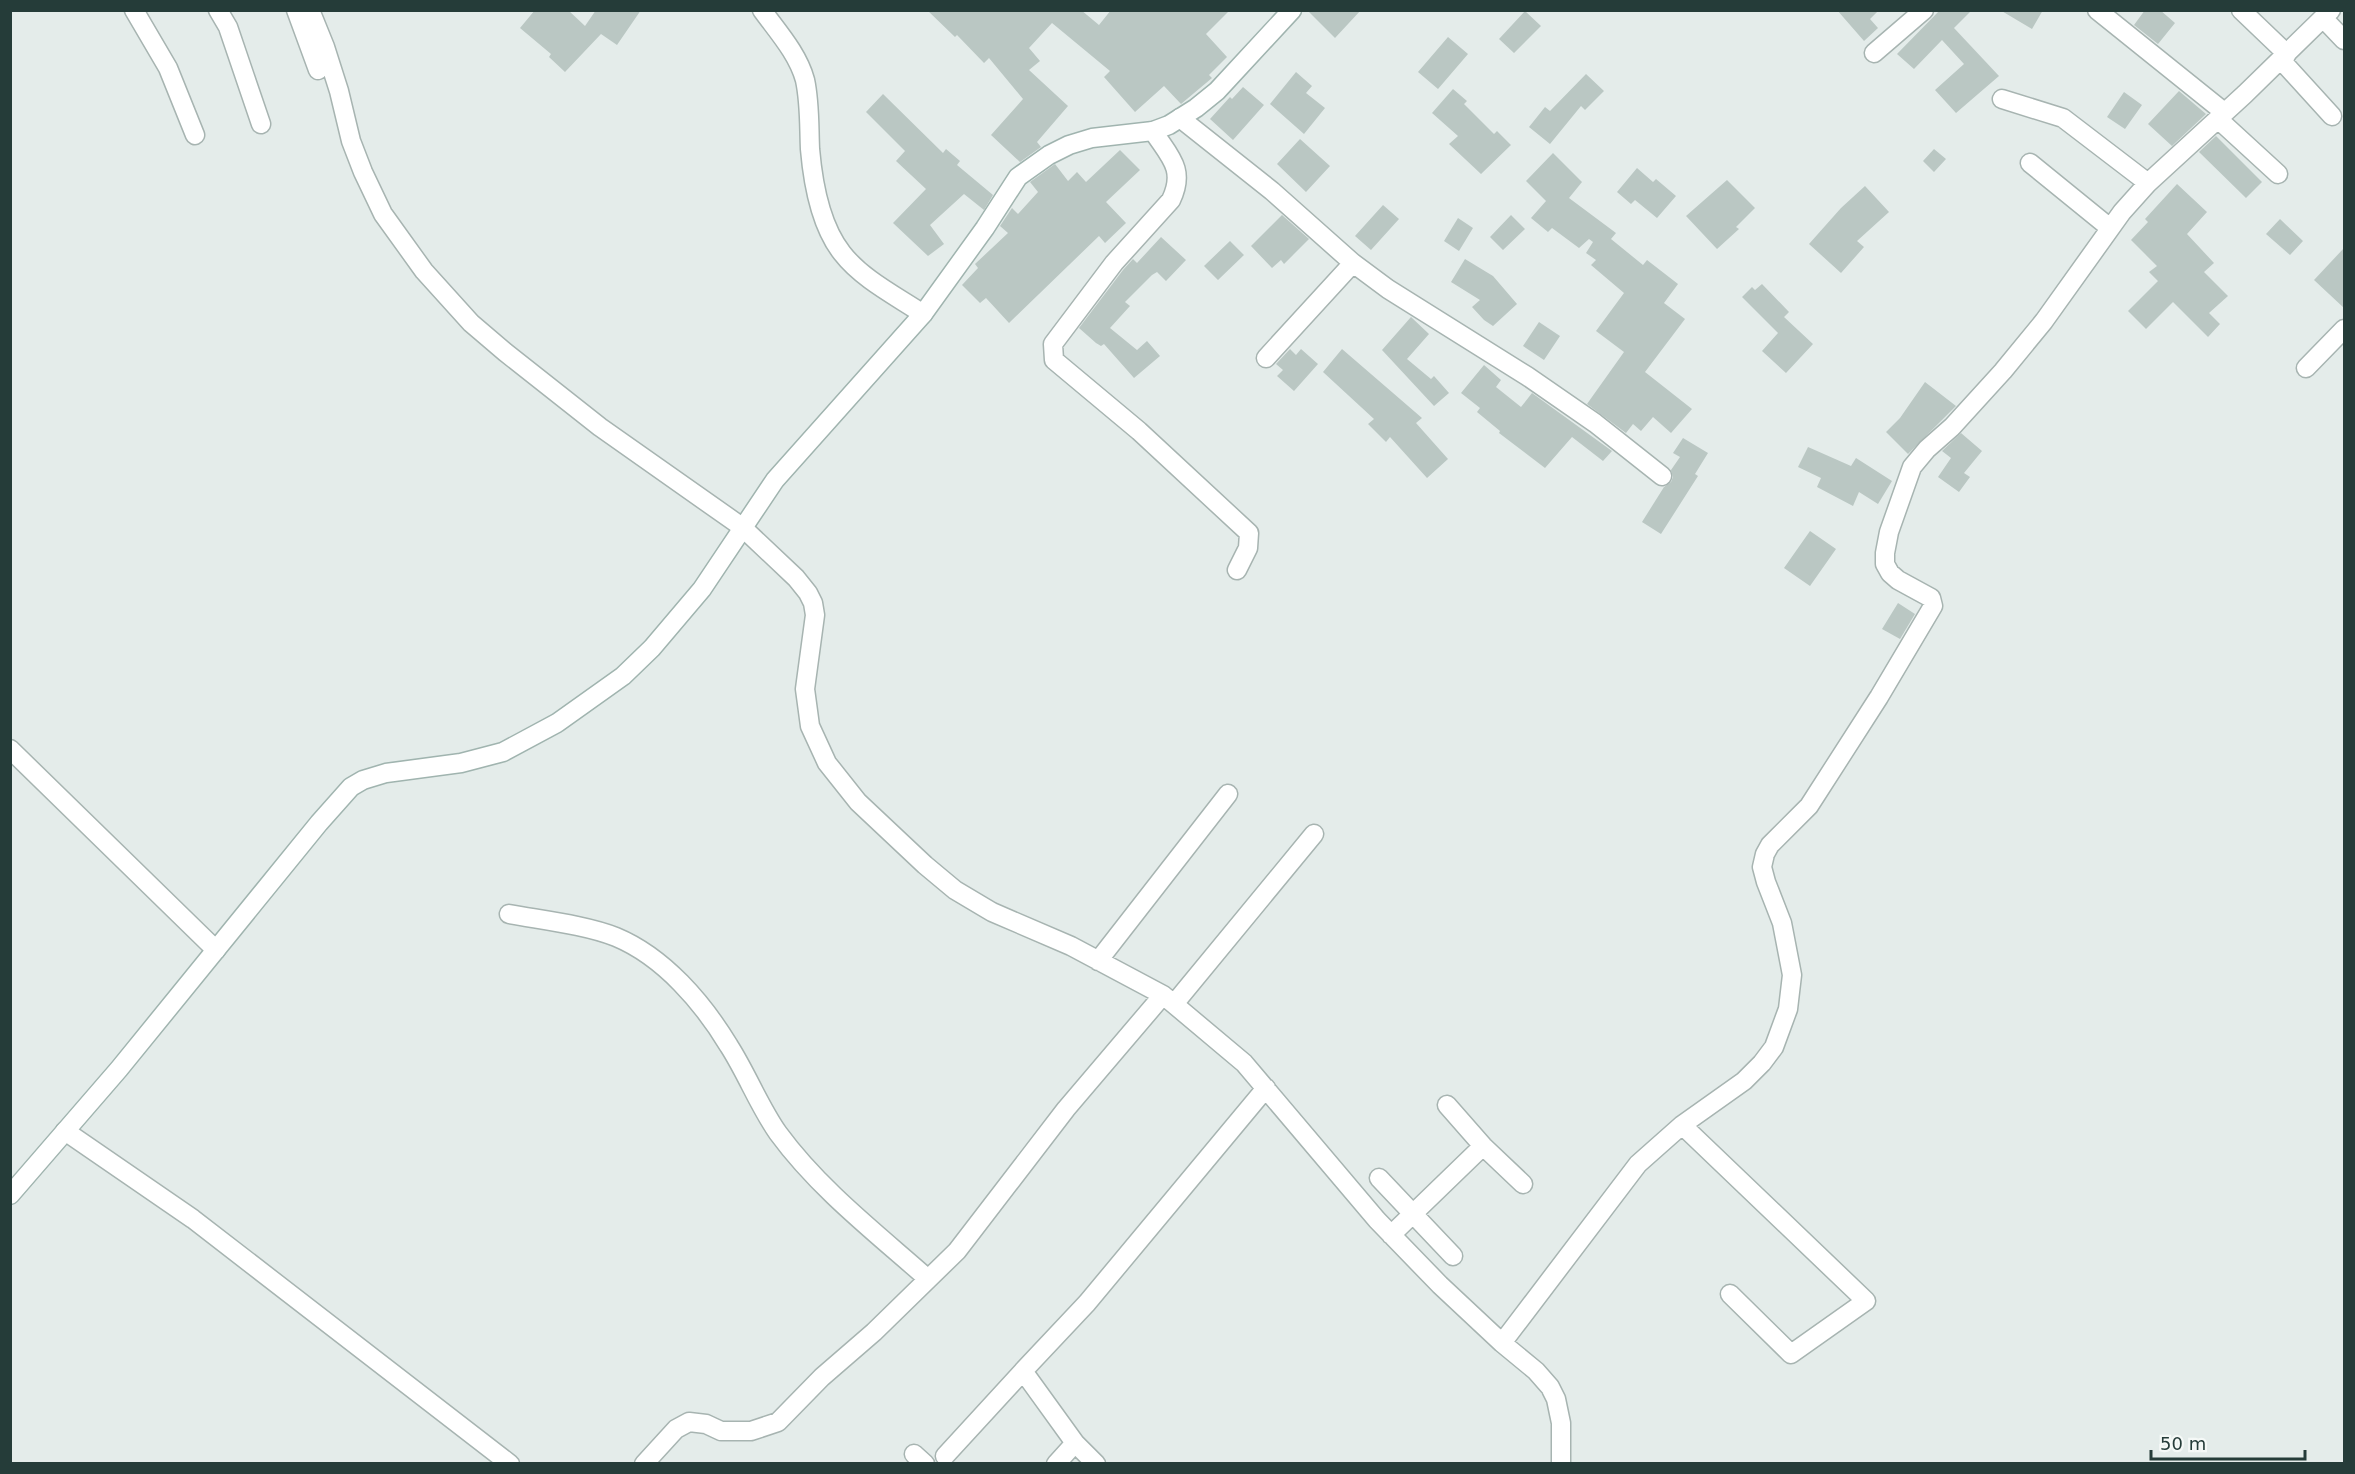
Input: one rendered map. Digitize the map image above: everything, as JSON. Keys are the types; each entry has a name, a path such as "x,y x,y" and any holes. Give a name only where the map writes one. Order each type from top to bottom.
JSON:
{"street":[{"path":"134,10 168,68 195,135"},
{"path":"218,10 228,27 261,124"},
{"path":"296,10 318,70"},
{"path":"310,10 325,47 351,141 363,172 383,214 424,271 471,323 513,359 600,427 742,527 796,578 813,603 814,631 804,689 806,709 814,737 827,763 852,794 925,865 955,890 992,912 1071,946 1168,1000 1244,1063 1313,1142 1355,1196 1391,1235 1440,1285 1502,1343 1536,1371 1550,1387 1556,1399 1561,1423 1561,1464"},
{"path":"762,10 795,57 805,80 814,182 820,206 835,241 842,253 861,272 923,314"},
{"path":"10,1195 119,1069 351,787 386,773 461,763 503,752 557,723 623,676 673,624 702,589 775,480 923,314 985,228 1018,177 1031,166 1069,145 1121,134 1153,131 1169,125 1217,91 1292,10"},
{"path":"1874,53 1924,10"},
{"path":"2097,10 2221,116 2278,174"},
{"path":"2241,10 2284,57 2332,116"},
{"path":"1502,1343 1628,1176 1682,1125 1744,1081 1762,1063 1781,1033 1788,1009 1792,975 1782,922 1762,867 1765,854 1770,845 1809,806 1934,606 1931,598 1898,580 1885,564 1889,532 1912,467 2003,371 2044,321 2110,228 2148,183 2327,15 2344,40"},
{"path":"2002,99 2063,118 2148,183"},
{"path":"1180,118 1272,191 1353,263 1388,289 1527,376 1595,423 1662,476"},
{"path":"1153,131 1176,166 1178,178 1176,190 1171,200 1114,262 1053,344 1054,360 1139,431 1249,533 1248,548 1236,570"},
{"path":"2030,163 2110,228"},
{"path":"1266,358 1353,263"},
{"path":"2306,368 2344,329"},
{"path":"10,749 216,950"},
{"path":"1098,961 1228,794"},
{"path":"644,1464 676,1429 689,1422 706,1424 721,1431 751,1431 778,1422 822,1377 874,1332 957,1251 1066,1109 1168,1000 1314,834"},
{"path":"509,914 616,937 662,965 680,981 729,1045 765,1112 795,1155 823,1185 928,1279"},
{"path":"945,1456 1087,1304 1266,1088"},
{"path":"1447,1105 1523,1184"},
{"path":"1682,1125 1866,1302 1791,1354 1730,1294"},
{"path":"65,1131 193,1219 510,1464"},
{"path":"1391,1235 1484,1146"},
{"path":"1379,1178 1453,1256"},
{"path":"1023,1371 1076,1443 1096,1464"},
{"path":"1056,1464 1076,1443"}],"building":[{"path":"535,10 568,10 585,26 596,10 641,10 617,45 601,34 565,72 549,57 551,54 520,28"},
{"path":"927,10 1081,10 1099,25 1111,10 1230,10 1206,34 1227,57 1209,75 1212,78 1181,104 1164,86 1135,112 1104,77 1110,71 1052,23 1029,48 1040,61 1029,70 1068,106 1037,142 1041,147 1020,162 991,135 1023,99 989,58 984,63 957,35 955,37"},
{"path":"1307,10 1361,10 1335,38"},
{"path":"1837,10 1879,10 1870,19 1878,28 1864,41"},
{"path":"1940,10 1972,10 1954,28 1999,76 1956,113 1935,90 1964,64 1942,40 1914,69 1897,54"},
{"path":"2000,10 2043,10 2032,29"},
{"path":"2145,10 2160,10 2175,23 2158,44 2134,25"},
{"path":"1525,11 1541,26 1514,53 1499,39"},
{"path":"1448,37 1468,54 1438,89 1418,72"},
{"path":"1296,72 1312,86 1306,93 1325,108 1304,134 1270,104"},
{"path":"1586,74 1604,91 1585,110 1581,106 1550,144 1529,127 1545,107 1550,111"},
{"path":"1243,87 1264,105 1233,140 1210,119 1230,97 1232,99"},
{"path":"1453,89 1467,101 1464,104 1494,134 1497,131 1511,145 1481,174 1449,144 1458,136 1432,113"},
{"path":"2179,91 2206,114 2172,146 2148,124"},
{"path":"2124,92 2142,105 2125,129 2107,117"},
{"path":"883,94 943,153 946,149 960,161 957,165 993,195 984,210 964,194 930,225 944,244 928,256 893,223 926,189 896,161 905,151 866,112"},
{"path":"2216,136 2262,182 2246,198 2199,152"},
{"path":"1300,139 1330,166 1306,192 1277,164"},
{"path":"1934,149 1946,159 1934,172 1923,161"},
{"path":"1120,150 1140,170 1106,202 1126,223 1105,243 1099,236 1009,323 986,298 980,303 962,285 978,268 975,264 1008,233 1000,226 1012,208 1018,214 1038,192 1030,182 1055,164 1068,181 1077,172 1086,182"},
{"path":"1553,153 1582,182 1569,198 1616,233 1611,239 1643,265 1647,260 1678,284 1664,303 1685,319 1645,372 1692,409 1671,433 1653,417 1641,431 1633,424 1626,433 1587,404 1624,352 1596,331 1624,293 1591,265 1596,260 1586,253 1593,242 1589,239 1579,248 1552,228 1548,232 1531,218 1546,201 1526,181"},
{"path":"1637,168 1653,182 1656,179 1676,196 1657,218 1635,200 1631,204 1617,192"},
{"path":"1727,180 1755,208 1736,227 1739,229 1717,249 1686,216"},
{"path":"2177,184 2207,212 2187,234 2214,263 2204,272 2228,296 2209,313 2220,324 2208,337 2173,302 2146,329 2128,311 2158,281 2149,272 2157,266 2131,240 2148,222 2145,219"},
{"path":"1865,186 1889,212 1857,241 1864,247 1841,273 1809,244 1841,208"},
{"path":"1383,205 1399,219 1371,250 1355,236"},
{"path":"1282,215 1309,239 1284,264 1281,260 1272,268 1251,246"},
{"path":"1511,215 1525,229 1503,250 1490,237"},
{"path":"1458,218 1473,228 1459,251 1444,241"},
{"path":"2280,219 2303,241 2290,255 2266,234"},
{"path":"1161,237 1186,260 1166,281 1157,272 1152,275 1125,302 1130,306 1110,328 1137,350 1147,341 1160,356 1134,378 1104,344 1101,346 1096,343 1079,328 1123,270 1133,259 1137,263"},
{"path":"1230,241 1244,255 1218,280 1204,266"},
{"path":"2344,248 2344,308 2314,280"},
{"path":"1465,259 1493,276 1517,304 1493,326 1472,307 1480,300 1451,282"},
{"path":"1762,284 1789,312 1784,317 1813,344 1786,373 1762,351 1778,333 1742,297 1752,287 1755,290"},
{"path":"1411,317 1429,334 1407,359 1431,379 1434,376 1449,393 1434,406 1382,350"},
{"path":"1539,322 1560,336 1544,360 1523,346"},
{"path":"1290,349 1296,355 1301,349 1318,364 1294,391 1277,376 1283,370 1276,364"},
{"path":"1342,349 1422,418 1416,423 1448,459 1427,478 1390,437 1386,442 1368,424 1374,419 1323,372"},
{"path":"1484,365 1501,380 1496,387 1521,407 1532,393 1612,451 1603,461 1572,437 1545,468 1499,433 1500,431 1477,412 1480,408 1461,393"},
{"path":"1925,382 1956,406 1908,454 1886,432 1900,418"},
{"path":"1961,433 1982,451 1964,473 1970,477 1959,492 1938,477 1951,458 1942,451"},
{"path":"1683,438 1708,453 1695,474 1698,476 1661,534 1642,522 1664,487 1671,482 1673,477 1671,470 1680,457 1673,453"},
{"path":"1808,447 1851,466 1856,458 1892,481 1878,504 1859,492 1853,506 1817,487 1821,478 1798,467"},
{"path":"1810,531 1836,549 1810,586 1784,568"},
{"path":"1898,603 1915,614 1900,639 1882,629"}]}
